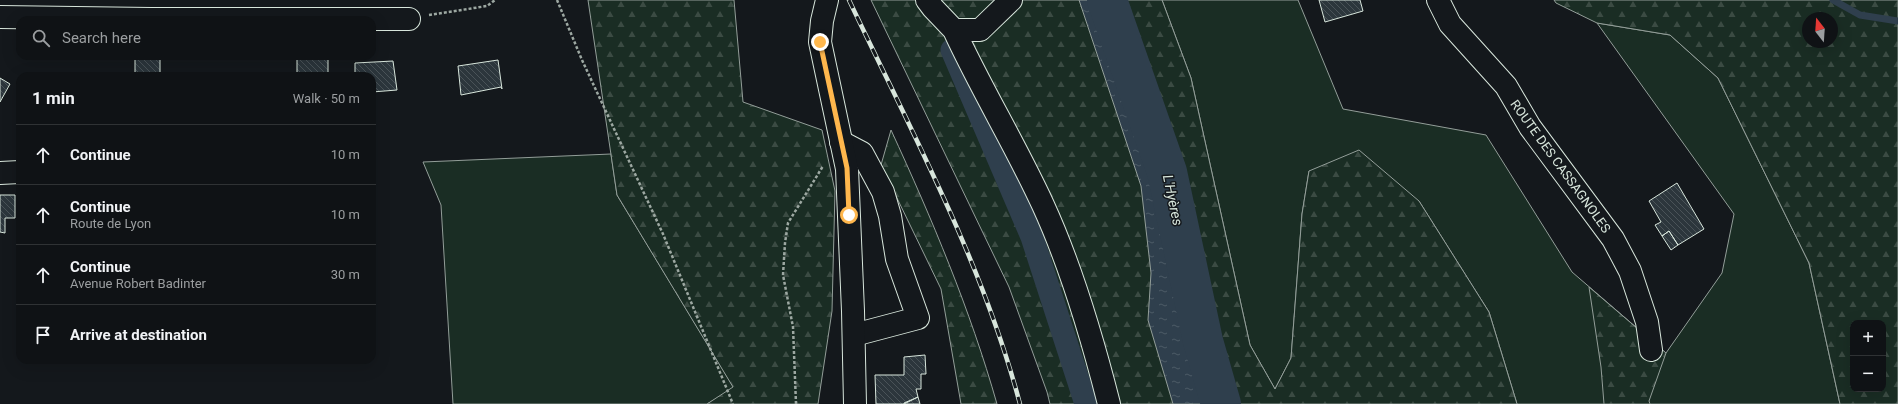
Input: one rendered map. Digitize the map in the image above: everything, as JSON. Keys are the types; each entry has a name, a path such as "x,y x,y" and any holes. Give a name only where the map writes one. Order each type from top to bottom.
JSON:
{"street":[{"path":"827,0 822,21 820,42 847,168 854,335 855,404"},
{"path":"928,0 932,8 954,30 972,69 1043,205 1063,252 1096,354 1109,404"},
{"path":"954,30 980,30 1011,0"},
{"name":"ROUTE DES CASSAGNOLES","path":"1438,0 1450,24 1506,86 1530,127 1613,239 1630,271 1647,322 1651,350"},
{"path":"0,17 16,17"},
{"path":"376,19 409,19"},
{"path":"841,142 862,153 883,192 890,216 897,259 918,318 854,335"},
{"path":"0,172 16,172"}],"path":[{"path":"409,19 439,12 480,8 495,0"},
{"path":"557,0 582,60 663,234 733,404"},
{"path":"796,404 793,327 783,275 788,223 816,175 841,142"}],"green space":[{"path":"588,0 734,0 743,102 822,130 835,191 832,311 818,404 707,404 733,387 617,195"},
{"path":"871,0 1162,0 1191,78 1250,345 1275,389 1291,358 1302,214 1309,171 1359,150 1419,201 1489,312 1517,404 1050,404 1009,287"},
{"path":"1162,0 1298,0 1343,109 1486,135 1572,272 1666,353 1722,273 1734,214 1597,23 1670,35 1718,78 1809,263 1840,404 1517,404 1489,312 1419,201 1309,171 1302,214 1291,358 1275,389 1250,345 1191,78"},
{"path":"1554,0 1898,0 1898,404 1840,404 1809,263 1718,78 1670,35 1597,23 1556,3"},
{"path":"891,130 949,265 975,334 997,404 961,404 941,289 881,165"},
{"path":"611,154 617,195 734,388 707,404 453,404 441,205 423,162"},
{"path":"1589,287 1666,353 1649,401 1650,404 1604,404 1601,367"}],"water":[{"path":"1079,0 1107,0 1167,172 1203,341 1222,404 1173,404 1148,320 1151,273 1141,186"}],"building":[{"path":"1319,0 1360,0 1363,11 1325,22"},
{"path":"135,60 160,60 160,72 135,72"},
{"path":"297,60 328,60 328,72 297,72"},
{"path":"498,60 502,89 501,87 461,95 458,66"},
{"path":"393,61 397,90 376,92 376,72 355,72 355,63"},
{"path":"0,78 10,84 0,102"},
{"path":"1677,183 1704,229 1678,245 1669,231 1662,236 1655,225 1661,222 1649,201"},
{"path":"0,195 15,195 15,218 5,218 5,233 0,232"},
{"path":"1669,231 1678,245 1671,250 1662,236"},
{"path":"925,355 926,374 921,374 921,389 916,389 918,397 904,404 876,404 875,375 904,375 904,357"},
{"path":"918,397 920,404 904,404 904,403"}],"waterway":[{"name":"L'Hyères","path":"1107,0 1167,172 1203,341 1221,404"},
{"path":"1833,0 1860,15 1898,21"},
{"path":"952,50 1032,237 1086,404"}],"railway":[{"path":"849,0 921,149 966,248 986,299 1020,404"}],"route":[{"path":"820,42 847,168 849,215"}]}
